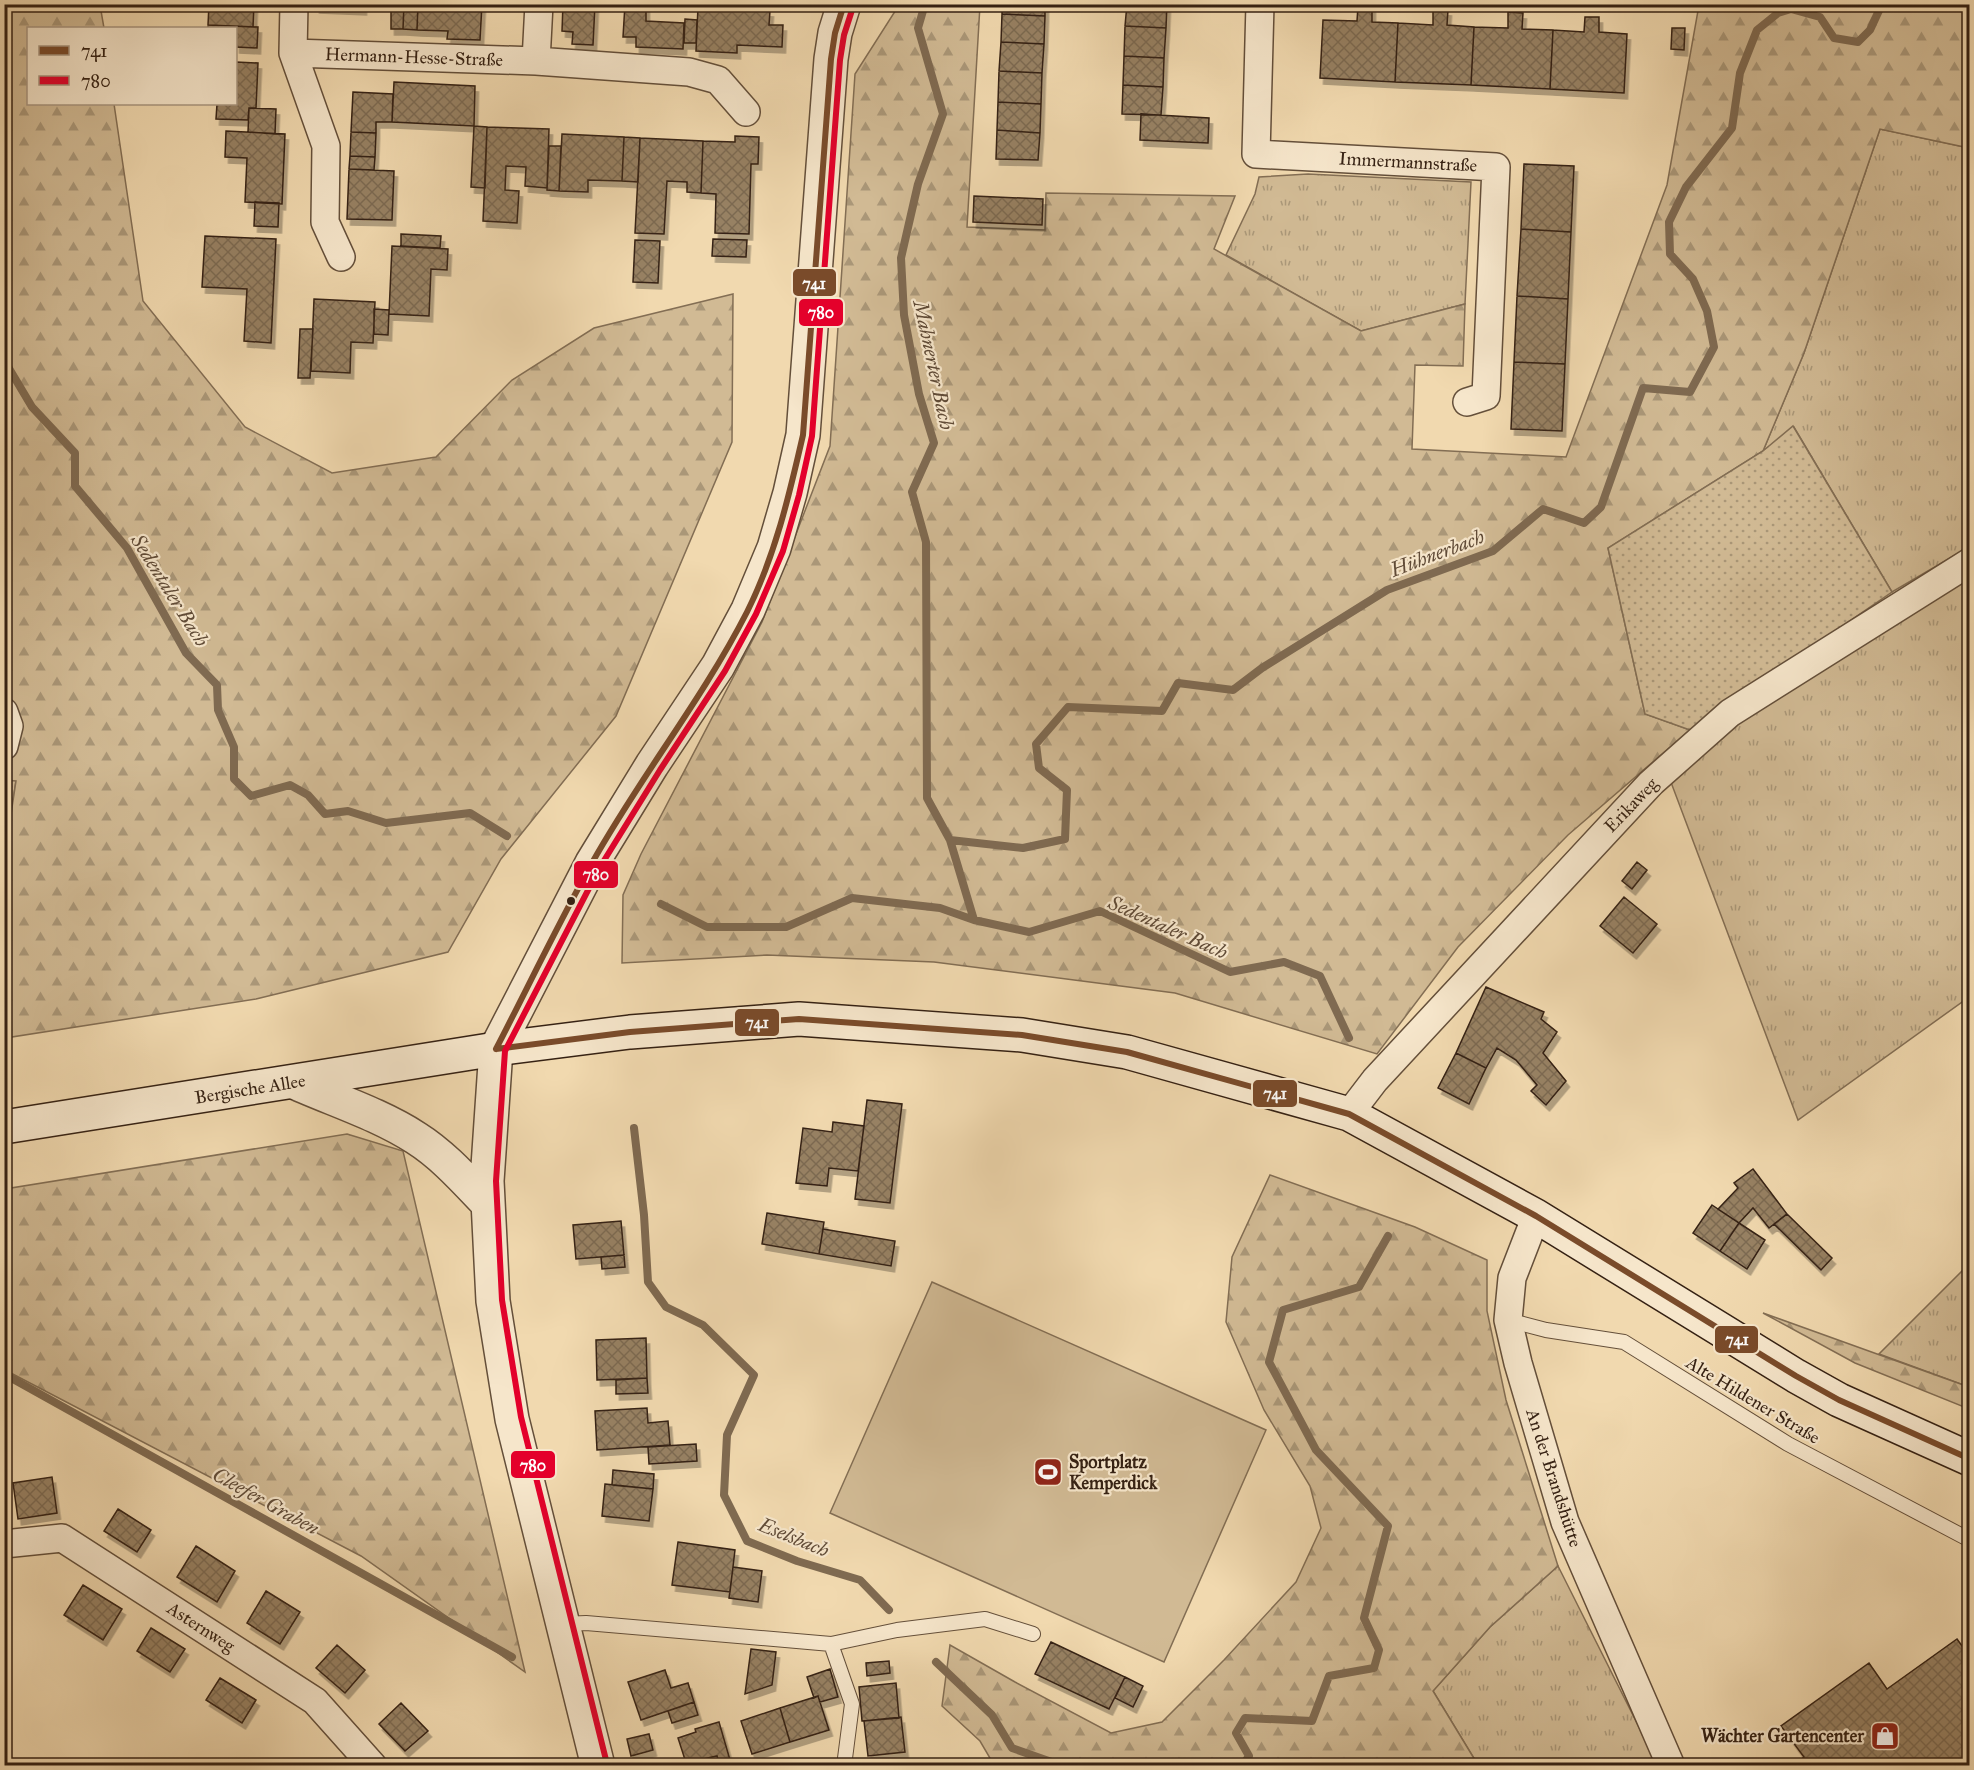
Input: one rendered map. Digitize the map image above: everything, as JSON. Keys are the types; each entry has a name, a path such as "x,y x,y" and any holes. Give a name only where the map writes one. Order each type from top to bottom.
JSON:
{"street":[{"name":"Hermann-Hesse-Straße","path":"294,4 293,53 326,146 325,222 340,257"},
{"path":"536,61 539,4"},
{"path":"598,1766 512,1419 493,1301 487,1181 496,1049 592,863 652,765 718,666 748,610 774,548 790,493 803,435 831,59 835,33 844,4"},
{"name":"Immermannstraße","path":"1260,4 1256,154 1496,167 1486,396 1467,402"},
{"name":"Hermann-Hesse-Straße","path":"293,53 536,61 690,72 718,80 746,112"},
{"name":"Erikaweg","path":"1349,1114 1375,1080 1651,783 1730,713 1970,562"},
{"path":"4,712 9,726 4,746"},
{"name":"Bergische Allee","path":"4,1127 496,1049 630,1032 799,1019 1022,1035 1127,1052 1349,1114 1536,1216 1796,1376 1839,1400 1970,1459"},
{"path":"294,1082 416,1138 457,1172 487,1203"},
{"name":"An der Brandshütte","path":"1536,1216 1512,1278 1508,1320 1518,1362 1565,1522 1671,1766"},
{"name":"Asternweg","path":"4,1544 62,1538 315,1701 373,1766"}],"lane":[{"name":"Alte Hildener Straße","path":"1508,1320 1546,1330 1624,1342 1788,1444 1970,1540"},
{"path":"562,1624 586,1623 831,1644 897,1630 985,1619 1033,1634"},
{"path":"831,1644 852,1704 844,1766"}],"green space":[{"path":"5,5 100,5 104,27 27,27 27,105 114,105 143,301 245,427 332,473 436,457 512,380 594,328 733,294 732,442 616,716 501,859 448,952 256,999 5,1038 5,854 16,781 4,780"},
{"path":"899,5 980,5 967,227 1045,230 1046,193 1235,196 1214,249 1361,331 1465,304 1463,366 1415,365 1412,449 1566,457 1667,185 1699,5 1969,5 1969,148 1880,129 1804,353 1763,451 1608,548 1645,714 1690,730 1568,835 1458,947 1377,1054 1175,993 934,962 767,955 622,963 623,895 641,854 762,622 830,446 855,74"},
{"path":"1880,129 1969,148 1969,547 1892,592 1794,427 1763,451 1804,353"},
{"path":"1308,174 1471,182 1465,304 1361,331 1226,255 1255,194 1259,177"},
{"path":"1793,426 1892,592 1690,730 1645,714 1608,548 1763,451"},
{"path":"1969,571 1969,997 1798,1120 1669,777 1759,705"},
{"path":"5,780 16,780 5,854"},
{"path":"347,1134 403,1151 525,1672 361,1556 5,1370 5,1189"},
{"path":"1270,1175 1415,1227 1487,1260 1487,1311 1506,1400 1558,1566 1490,1627 1433,1691 1478,1765 994,1765 980,1741 942,1706 950,1645 1111,1733 1162,1722 1224,1660 1296,1582 1321,1528 1310,1486 1264,1410 1226,1322 1232,1257"},
{"path":"1969,1264 1969,1387 1879,1354"},
{"name":"Sportplatz Kemperdick","path":"932,1282 1266,1430 1164,1662 830,1513"},
{"path":"1763,1313 1969,1387 1969,1409 1855,1363"},
{"path":"1558,1566 1658,1765 1478,1765 1433,1691 1490,1627"}],"building":[{"path":"209,4 254,4 253,27 208,25"},
{"path":"316,4 363,4 363,9 316,7"},
{"path":"391,4 404,4 403,29 391,29"},
{"path":"404,4 418,4 417,30 403,29"},
{"path":"418,4 482,4 480,40 447,39 448,31 417,30"},
{"path":"563,4 595,4 593,45 572,44 573,32 562,31"},
{"path":"625,4 646,4 646,21 684,23 683,49 636,47 636,37 623,37"},
{"path":"698,4 733,4 732,9 698,7"},
{"path":"1002,4 1045,4 1045,16 1002,14"},
{"path":"1127,4 1167,4 1166,28 1125,26"},
{"path":"1358,6 1372,7 1372,22 1398,23 1395,82 1320,78 1323,20 1357,21"},
{"path":"698,7 770,11 769,25 783,25 782,47 737,45 737,53 696,51"},
{"path":"1433,9 1448,10 1447,25 1474,27 1471,85 1395,82 1398,23 1433,25"},
{"path":"1508,12 1523,13 1522,29 1553,30 1550,89 1471,85 1474,27 1508,28"},
{"path":"1002,14 1045,16 1044,44 1001,42"},
{"path":"1585,17 1599,17 1599,32 1627,34 1624,93 1550,89 1553,30 1584,32"},
{"path":"685,19 697,20 696,43 684,43"},
{"path":"208,25 258,27 257,48 237,47 237,27 208,27"},
{"path":"1125,26 1166,28 1164,58 1124,56"},
{"path":"1672,28 1685,28 1684,50 1671,49"},
{"path":"1001,42 1044,44 1042,73 999,71"},
{"path":"1124,56 1164,58 1163,87 1123,85"},
{"path":"237,62 258,63 256,108 249,108 248,120 216,119 217,105 237,105"},
{"path":"999,71 1042,73 1041,104 998,102"},
{"path":"394,82 475,86 474,126 392,122"},
{"path":"1123,85 1163,87 1161,115 1122,114"},
{"path":"353,92 393,94 392,122 376,122 376,133 351,132"},
{"path":"998,102 1041,104 1040,133 997,130"},
{"path":"249,108 276,109 275,134 248,132"},
{"path":"1141,114 1209,118 1208,143 1140,140"},
{"path":"474,126 487,127 485,188 471,187"},
{"path":"487,127 549,129 547,188 525,186 526,167 506,166 505,190 519,191 517,223 483,221"},
{"path":"997,130 1040,133 1038,160 996,159"},
{"path":"226,131 285,134 282,204 245,202 247,158 225,157"},
{"path":"351,132 376,133 375,157 350,156"},
{"path":"562,134 624,137 622,181 588,180 588,192 559,191"},
{"path":"735,136 759,137 758,164 751,164 749,234 715,233 716,194 701,193 703,141 735,142"},
{"path":"624,137 640,138 638,182 622,181"},
{"path":"640,138 703,141 701,193 687,192 687,182 667,181 664,234 635,233"},
{"path":"549,146 561,146 559,191 547,190"},
{"path":"350,156 375,157 374,170 349,169"},
{"path":"1524,164 1574,166 1571,232 1521,229"},
{"path":"349,169 394,171 392,220 347,219"},
{"path":"974,196 1043,199 1042,225 973,222"},
{"path":"255,202 279,203 278,227 254,226"},
{"path":"1521,229 1571,232 1568,299 1517,296"},
{"path":"401,234 441,236 440,248 401,246"},
{"path":"205,236 276,239 271,343 244,341 247,289 202,287"},
{"path":"713,239 747,240 746,257 712,256"},
{"path":"635,240 660,241 658,283 633,282"},
{"path":"392,246 448,249 447,270 431,269 429,316 389,314"},
{"path":"1517,296 1568,299 1565,364 1514,362"},
{"path":"314,299 375,302 373,343 351,342 350,373 311,371"},
{"path":"374,309 389,310 388,335 374,334"},
{"path":"300,329 313,329 310,378 298,378"},
{"path":"1514,362 1565,364 1562,431 1511,429"},
{"path":"1637,862 1647,870 1632,889 1622,881"},
{"path":"1624,897 1657,924 1633,953 1600,926"},
{"path":"1486,987 1544,1012 1541,1019 1557,1032 1543,1053 1566,1081 1546,1105 1531,1091 1537,1085 1516,1060 1497,1048 1486,1068 1456,1053"},
{"path":"1456,1053 1486,1068 1469,1104 1438,1088"},
{"path":"867,1100 902,1104 890,1203 855,1199"},
{"path":"833,1122 864,1126 858,1171 829,1168 827,1186 796,1183 803,1128 832,1132"},
{"path":"1753,1169 1787,1214 1769,1228 1753,1208 1739,1223 1718,1209 1738,1188 1734,1183"},
{"path":"1712,1205 1739,1223 1720,1251 1693,1233"},
{"path":"767,1213 824,1222 819,1254 762,1244"},
{"path":"1787,1214 1832,1258 1821,1270 1774,1224"},
{"path":"621,1221 624,1255 576,1259 573,1225"},
{"path":"1739,1223 1765,1240 1747,1269 1720,1251"},
{"path":"823,1229 895,1241 891,1266 819,1254"},
{"path":"624,1255 625,1267 602,1269 601,1257"},
{"path":"646,1338 647,1378 597,1380 596,1340"},
{"path":"647,1378 648,1393 616,1394 616,1380"},
{"path":"647,1408 648,1423 668,1421 670,1445 597,1450 595,1411"},
{"path":"696,1444 697,1461 649,1464 648,1447"},
{"path":"613,1470 654,1474 653,1489 612,1485"},
{"path":"52,1477 57,1513 18,1519 13,1483"},
{"path":"605,1484 653,1489 649,1521 602,1516"},
{"path":"118,1509 151,1530 137,1552 104,1531"},
{"path":"678,1542 735,1550 730,1592 672,1585"},
{"path":"196,1546 235,1571 217,1602 177,1577"},
{"path":"733,1567 762,1571 758,1602 729,1598"},
{"path":"83,1585 122,1609 103,1640 64,1615"},
{"path":"266,1591 300,1612 280,1644 247,1623"},
{"path":"151,1628 185,1649 170,1672 137,1651"},
{"path":"1957,1639 1970,1657 1970,1766 1793,1766 1804,1757 1781,1726 1869,1663 1887,1689"},
{"path":"1051,1642 1125,1677 1109,1709 1035,1674"},
{"path":"337,1645 365,1670 345,1693 316,1668"},
{"path":"751,1649 776,1652 772,1685 745,1694"},
{"path":"889,1661 890,1673 867,1676 866,1663"},
{"path":"830,1669 838,1697 820,1702 818,1696 814,1698 807,1677"},
{"path":"665,1670 671,1688 688,1683 694,1702 641,1720 628,1682"},
{"path":"1125,1677 1143,1686 1133,1707 1115,1698"},
{"path":"220,1678 256,1700 242,1723 206,1700"},
{"path":"896,1683 899,1718 862,1721 859,1687"},
{"path":"818,1696 829,1730 790,1742 780,1708"},
{"path":"694,1702 698,1715 672,1723 668,1711"},
{"path":"401,1703 428,1731 405,1751 379,1724"},
{"path":"780,1708 790,1742 752,1754 741,1721"},
{"path":"901,1717 905,1752 868,1756 864,1721"},
{"path":"719,1722 730,1760 719,1763 717,1756 703,1759 705,1763 687,1766 678,1738 696,1732 695,1729"},
{"path":"649,1734 653,1750 631,1756 627,1739"},
{"path":"961,1759 962,1766 929,1766 928,1762"}],"waterway":[{"name":"Mahnerter Bach","path":"925,4 918,28 943,114 918,184 901,258 904,315 919,394 934,443 912,492 926,542 927,798 950,840"},
{"name":"Hühnerbach","path":"974,920 950,840 1023,848 1065,839 1067,790 1039,768 1036,744 1068,707 1162,711 1178,683 1233,690 1262,668 1387,590 1493,551 1543,509 1584,523 1601,507 1643,388 1690,392 1714,347 1707,311 1693,279 1670,254 1669,222 1686,187 1732,128 1740,73 1757,30 1778,13 1791,9 1820,17 1834,38 1858,42 1870,30 1882,4"},
{"name":"Sedentaler Bach","path":"4,360 32,407 75,453 75,486 127,548 186,653 217,685 218,710 234,747 234,779 251,796 290,785 308,795 325,814 348,811 386,823 470,813 507,836"},
{"name":"Sedentaler Bach","path":"661,904 707,927 786,927 852,898 940,908 974,920 1029,932 1100,911 1230,972 1284,962 1320,976 1349,1038"},
{"name":"Eselsbach","path":"634,1128 644,1215 648,1282 666,1307 703,1325 754,1375 727,1435 724,1495 747,1541 797,1561 860,1580 889,1610"},
{"name":"Sedentaler Bach","path":"1242,1766 1249,1756 1236,1733 1245,1718 1312,1721 1329,1676 1374,1668 1379,1650 1364,1618 1388,1526 1316,1450 1269,1362 1283,1310 1359,1287 1388,1236"},
{"name":"Cleefer Graben","path":"4,1374 512,1657"},
{"name":"Eselsbach","path":"936,1662 992,1715 1012,1748 1063,1766"}],"transit line":[{"name":"741","path":"496,1049 592,863 711,676 747,612 766,569 787,503 803,435 831,59 835,33 844,4"},
{"name":"780","path":"607,1764 521,1417 502,1300 496,1181 505,1051 600,867 725,671 756,614 783,551 799,495 812,436 840,60 844,35 853,7"},
{"name":"741","path":"496,1049 630,1032 799,1019 1022,1035 1127,1052 1349,1114 1536,1216 1796,1376 1839,1400 1970,1459"}],"place":[{"name":"Sportplatz Kemperdick","path":"1048,1472"},
{"name":"Wächter Gartencenter","path":"1885,1736"}]}
